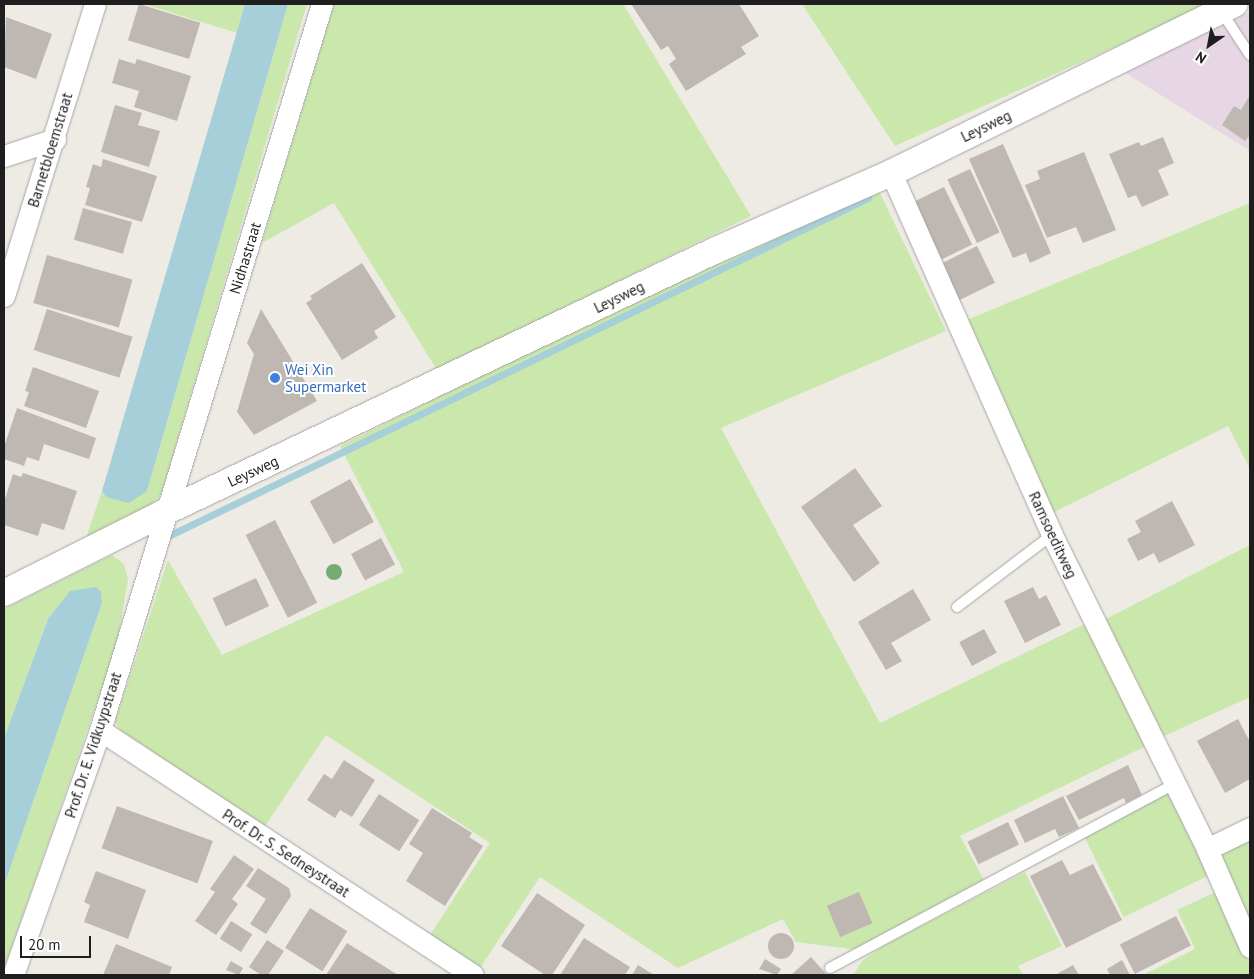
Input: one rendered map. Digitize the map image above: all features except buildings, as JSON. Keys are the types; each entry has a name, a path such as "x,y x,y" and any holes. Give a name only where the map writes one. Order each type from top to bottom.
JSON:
{"street":[{"name":"Barnetbloemstraat","path":"4,296 95,4"},
{"name":"Nidhastraat","path":"165,512 322,4"},
{"name":"Leysweg","path":"4,593 165,512 714,251 891,173 1228,7"},
{"path":"4,156 54,139"},
{"name":"Ramsoeditweg","path":"891,173 1052,535 1207,849 1250,947"},
{"name":"Prof. Dr. E. Vidkuypstraat","path":"13,975 100,730 165,512"},
{"name":"Prof. Dr. S. Sedneystraat","path":"100,730 473,975"},
{"path":"1207,849 1250,828"}],"lane":[{"path":"1228,7 1250,55"},
{"path":"957,607 1052,535"},
{"path":"830,968 1174,784"}],"shaded area":[{"path":"1250,12 1250,151 1124,72"}],"green space":[{"path":"144,4 245,4 237,33"},
{"path":"288,4 307,4 161,495 149,508 85,541 102,491 106,497 147,491"},
{"path":"334,4 623,4 751,216 437,370 334,203 262,243"},
{"path":"802,4 1210,4 895,146"},
{"path":"879,191 946,331 721,428 880,723 1089,622 1150,744 960,836 984,880 859,950 796,942 783,919 678,968 540,877 478,971 428,938 490,843 326,735 263,829 124,736 115,722 168,560 222,655 404,572 340,446 627,303"},
{"path":"1250,203 1250,469 1228,426 1052,513 962,322"},
{"path":"1250,545 1250,697 1164,736 1106,619"},
{"path":"112,555 124,564 128,579 117,645 4,969 4,886 102,603 48,619 4,738 4,609"},
{"path":"1170,791 1211,875 1124,917 1083,834"},
{"path":"1250,837 1250,935 1219,855 1224,849"},
{"path":"1025,872 1062,946 1018,966 1023,975 853,975 862,961 883,946"},
{"path":"1218,891 1250,965 1250,975 1143,975 1195,949 1177,910"}],"water":[{"path":"245,4 288,4 147,491 129,503 106,497 102,491"},
{"path":"96,587 101,592 102,603 4,886 4,738 48,619 70,591"}],"waterway":[{"path":"164,538 868,198"}],"place":[{"name":"Wei Xin Supermarket","path":"275,378"}]}
